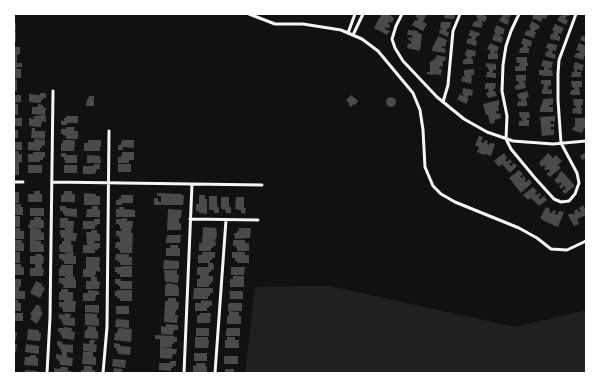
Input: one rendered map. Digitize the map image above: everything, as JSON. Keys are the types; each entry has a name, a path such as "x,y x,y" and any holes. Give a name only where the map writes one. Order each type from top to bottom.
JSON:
{"street":[{"path":"249,14 275,24 303,24 340,30 362,38 378,51 413,93 420,110 423,130 425,167 433,186 441,194 455,202 519,228 551,249 567,250 586,241"},
{"path":"348,33 355,14"},
{"path":"353,35 363,14"},
{"path":"402,14 396,26 392,40 402,61 437,97 464,119 487,132 513,141 554,144 586,141"},
{"path":"443,102 447,93 453,31 460,14"},
{"path":"520,14 511,31 506,46 503,65 502,91 507,116 506,139 512,150 535,178 554,199 561,202 569,201 575,194 579,183 577,173 561,144 558,100 559,60 576,14"},
{"path":"47,373 50,318 53,182 53,91"},
{"path":"103,373 107,327 109,131"},
{"path":"14,182 24,182"},
{"path":"53,182 262,185"},
{"path":"184,373 192,184"},
{"path":"190,219 258,220"},
{"path":"215,373 226,220"}],"shaded area":[{"path":"330,286 515,327 586,310 586,373 245,373 255,287"}],"building":[{"path":"382,14 388,14 394,18 392,23 389,22 388,24 390,25 389,29 386,27 385,29 390,31 387,35 374,28"},
{"path":"417,14 427,14 423,22 427,24 423,31 412,25 415,20 417,21 418,19 416,17"},
{"path":"445,14 454,14 454,19 444,18"},
{"path":"477,14 483,14 487,17 485,22 481,22 483,23 481,28 472,26 474,21 476,22 478,18 476,17"},
{"path":"503,14 512,14 509,18 506,18 509,19 508,25 499,21"},
{"path":"534,14 548,15 546,19 543,18 541,22 532,18"},
{"path":"562,14 570,14 565,19 568,20 566,25 557,20"},
{"path":"532,21 540,26 538,30 536,29 534,32 536,32 534,38 524,35 527,30 529,31 531,28 529,27"},
{"path":"441,22 451,22 450,28 446,31 449,32 448,37 439,33 440,29 442,30 440,27"},
{"path":"14,23 16,23 16,31 14,31"},
{"path":"555,24 564,28 561,34 558,33 560,36 560,41 550,39 551,34 553,34 554,31 552,30"},
{"path":"496,25 505,29 503,35 501,34 500,36 503,37 502,43 492,40 494,34 496,33 494,32"},
{"path":"408,30 418,31 418,33 422,34 420,51 407,48 408,43 411,44 411,41 408,40 409,37 412,38 412,35 407,35"},
{"path":"470,30 480,33 475,40 477,41 476,46 466,43 468,38 471,39 472,37 469,36"},
{"path":"14,32 16,32 16,42 14,42"},
{"path":"438,36 447,40 445,47 442,46 442,48 445,48 444,50 446,50 445,53 432,51 433,45 434,46"},
{"path":"582,36 586,37 586,42 580,40"},
{"path":"523,38 532,41 531,47 528,46 527,48 529,48 529,53 519,53 520,48 524,45 521,44"},
{"path":"490,43 499,47 497,52 494,53 498,53 498,59 488,59 490,50 487,49"},
{"path":"548,43 557,45 556,51 553,50 552,53 556,55 555,59 545,56 546,51 548,52 549,49 546,48"},
{"path":"579,43 586,46 586,55 583,60 574,57 576,53 579,53 580,51 576,50"},
{"path":"14,47 20,47 20,54 17,55 17,63 22,63 22,67 17,67 17,69 21,69 21,78 14,78"},
{"path":"467,49 476,51 475,57 472,56 471,59 473,59 473,64 463,64 463,60 467,59 467,56 465,55"},
{"path":"436,55 446,57 445,61 443,61 443,67 440,66 439,69 442,69 441,75 427,74 427,72 430,72 430,62 436,58"},
{"path":"516,57 527,57 528,66 526,66 526,71 515,71 515,67 519,66 520,63 517,63"},
{"path":"543,60 553,62 551,69 549,68 549,70 552,70 553,76 539,75 539,70 544,70 544,67 541,66"},
{"path":"575,62 584,65 582,71 577,69 577,72 581,72 581,77 571,77 572,72 574,72 575,69 573,68"},
{"path":"486,63 496,64 496,70 493,70 493,73 496,73 496,78 486,77 489,70 488,67 486,67"},
{"path":"474,69 471,84 461,81 463,76 466,77 464,76 464,70"},
{"path":"516,75 526,75 526,81 523,83 525,82 526,88 516,90 515,86 519,84 518,81 516,81"},
{"path":"14,79 17,79 17,91 15,91 15,95 21,95 21,102 14,103"},
{"path":"541,80 551,80 551,86 548,86 548,90 552,89 552,94 542,94 544,84 541,84"},
{"path":"571,81 582,81 582,87 579,87 580,95 571,95 570,92 571,90 574,90 574,88 572,87"},
{"path":"485,83 496,83 493,91 495,91 497,96 488,98 486,93 489,92 488,89 485,89"},
{"path":"463,88 473,90 472,96 469,95 467,98 469,99 466,104 457,99 460,94 463,96"},
{"path":"527,91 529,97 526,98 527,106 517,106 518,101 521,101 521,99 519,99 517,94"},
{"path":"40,93 46,93 46,98 41,100 41,103 29,102 29,94 40,95"},
{"path":"351,95 358,101 351,107 346,100"},
{"path":"89,96 94,96 94,106 86,106"},
{"path":"389,97 393,97 395,98 395,106 389,107 386,104 386,100"},
{"path":"553,98 553,105 549,105 550,107 553,107 553,112 540,112 543,99"},
{"path":"573,99 583,99 583,105 581,105 582,114 572,113 573,108 576,108 576,106 574,106"},
{"path":"499,100 499,111 496,111 497,114 500,113 501,118 494,120 495,123 490,124 483,104"},
{"path":"14,104 18,104 18,115 14,115"},
{"path":"38,104 43,105 43,107 46,108 45,115 32,114 32,107 38,107"},
{"path":"519,112 529,112 530,118 527,118 527,120 529,120 529,126 519,126 519,121 522,121 522,118 520,118"},
{"path":"45,115 46,122 42,121 41,127 29,126 29,118 34,119 34,116"},
{"path":"66,116 78,116 78,123 67,123 67,125 61,125 61,120 64,121"},
{"path":"555,116 555,122 551,121 551,124 554,124 554,127 551,127 551,130 554,129 554,135 542,136 540,117"},
{"path":"14,118 22,118 22,126 14,126"},
{"path":"575,118 585,118 586,127 582,133 572,130 573,127 575,127"},
{"path":"66,127 75,127 74,131 78,131 78,139 66,139 66,136 61,134 61,129 66,129"},
{"path":"32,128 35,128 35,131 45,131 45,139 31,138"},
{"path":"14,130 18,130 18,138 14,138"},
{"path":"479,136 483,137 481,142 484,143 485,140 488,141 487,144 489,145 490,143 495,144 491,156 477,152 479,147 475,145"},
{"path":"34,139 45,140 45,146 42,145 40,151 28,150 28,142 34,142"},
{"path":"63,140 75,140 74,151 61,151 61,144 63,143"},
{"path":"88,140 101,140 100,151 84,151 84,143 88,143"},
{"path":"122,140 134,140 134,148 123,147 123,150 118,150 118,145 121,145"},
{"path":"14,142 22,142 22,150 14,150"},
{"path":"14,151 19,151 19,154 22,154 22,162 19,162 19,175 14,175"},
{"path":"33,152 45,152 45,157 43,160 40,160 40,162 28,162 28,154 33,154"},
{"path":"122,152 134,152 134,160 129,160 129,163 118,163 118,157 121,157"},
{"path":"586,152 586,158 582,160 580,156"},
{"path":"61,153 66,153 66,155 77,155 77,163 65,163 64,157 61,157"},
{"path":"504,153 507,158 505,160 507,162 510,159 512,162 509,164 511,166 514,163 517,166 510,173 502,164 499,167 494,161"},
{"path":"548,153 553,158 556,155 562,161 558,165 561,168 550,177 546,174 550,171 548,169 546,171 544,168 546,167 544,165 542,167 539,163"},
{"path":"87,155 100,156 101,163 87,163"},
{"path":"94,164 100,164 100,169 97,169 95,174 83,174 83,166 94,166"},
{"path":"118,164 131,164 131,172 118,172"},
{"path":"28,165 42,165 42,173 28,173"},
{"path":"64,165 77,165 77,173 64,173"},
{"path":"519,170 523,174 520,177 522,178 524,176 526,179 524,181 526,182 529,179 532,183 521,193 509,178"},
{"path":"562,171 575,186 565,194 562,191 566,188 564,186 561,189 559,186 562,184 560,182 558,184 554,180"},
{"path":"533,187 537,191 535,194 537,195 539,193 541,195 538,198 540,199 544,196 547,200 539,206 531,198 528,200 523,195"},
{"path":"34,191 40,191 40,194 42,194 42,202 28,202 28,194 34,194"},
{"path":"64,191 72,191 72,194 75,194 75,202 61,202 61,195 64,194"},
{"path":"14,192 19,192 19,203 14,203"},
{"path":"84,193 96,194 96,196 100,196 100,205 84,205"},
{"path":"157,193 181,194 184,196 183,205 154,205 154,198 158,198 158,201 161,202 161,196 157,196"},
{"path":"121,195 133,195 133,203 122,203 122,205 116,205 116,200 121,198"},
{"path":"199,195 205,195 205,199 207,199 207,214 196,211 196,204 199,204"},
{"path":"209,196 217,196 217,207 219,207 219,213 214,213 214,210 209,210"},
{"path":"221,197 229,197 229,207 231,207 231,213 226,213 226,210 221,209"},
{"path":"236,197 244,197 244,208 246,208 245,214 241,213 241,210 235,209"},
{"path":"14,204 21,204 21,207 23,207 23,215 14,215"},
{"path":"583,205 586,215 577,219 579,224 574,226 568,215 572,213 573,215 575,214 574,211 577,209 579,212 581,211 579,208"},
{"path":"60,206 77,209 77,217 64,216 65,214 63,214 63,211 60,211"},
{"path":"92,206 98,206 98,209 100,210 100,217 86,217 87,209 92,209"},
{"path":"119,207 135,210 135,217 116,217 116,209 119,209"},
{"path":"546,207 550,209 549,212 552,213 553,210 556,211 555,214 557,215 559,211 564,212 558,227 540,218"},
{"path":"30,208 44,208 44,216 30,216"},
{"path":"168,209 182,210 181,218 179,218 181,230 167,230"},
{"path":"15,216 20,216 20,227 14,227"},
{"path":"34,217 41,217 41,220 44,220 44,228 32,228 41,229 41,232 44,233 44,240 34,240 41,241 41,244 44,246 44,252 30,252 30,228 28,228 28,225 30,225 30,220 34,220"},
{"path":"60,218 68,218 68,221 74,221 73,233 77,233 76,241 71,241 71,244 73,245 73,253 60,252 59,246 62,244 62,241 64,241 64,238 61,238 60,230 65,230 65,228 60,228"},
{"path":"127,218 127,221 133,221 131,229 131,233 133,233 132,253 120,253 118,248 115,248 116,242 120,242 119,236 116,236 116,231 121,231 122,229 120,229 119,224 116,224 116,219"},
{"path":"94,219 100,219 100,224 95,226 95,229 83,229 83,221 94,221"},
{"path":"203,227 216,228 216,246 211,248 211,251 199,251 199,243 202,243"},
{"path":"14,228 20,228 21,231 24,231 24,239 14,239"},
{"path":"239,228 251,228 250,238 235,239 234,233 239,231"},
{"path":"91,230 97,230 97,233 100,234 100,241 95,241 94,243 100,243 100,248 95,250 95,253 83,253 83,245 87,245 86,232 91,232"},
{"path":"167,235 181,235 180,243 166,243"},
{"path":"14,240 22,240 22,243 24,243 24,251 14,251"},
{"path":"234,240 245,240 245,243 249,243 249,251 237,251 236,246 233,246"},
{"path":"170,245 178,245 178,248 180,248 180,256 166,256 166,248 170,248"},
{"path":"14,252 20,252 20,263 14,263"},
{"path":"202,252 215,252 215,258 210,260 210,263 213,263 214,265 214,270 211,270 208,275 213,276 213,282 209,284 209,287 197,287 197,279 200,279 200,275 197,275 197,267 208,267 208,263 198,263 198,255 202,255"},
{"path":"232,252 245,252 245,255 249,255 249,263 237,263 235,258 232,258"},
{"path":"74,253 73,256 76,256 76,264 64,264 62,259 59,259 59,254"},
{"path":"36,254 42,254 44,257 42,264 42,268 44,270 43,276 30,276 30,268 35,268 35,264 30,264 30,256 35,256"},
{"path":"116,254 129,254 129,257 132,257 132,265 120,265 118,260 115,260"},
{"path":"86,257 100,258 100,272 96,271 95,277 83,277 83,269 86,269"},
{"path":"164,260 179,261 179,269 163,269"},
{"path":"14,264 21,264 21,267 24,267 24,275 14,275"},
{"path":"61,265 73,265 73,277 75,277 76,280 76,288 63,288 64,285 59,283 59,278 65,278 65,276 59,276"},
{"path":"132,266 132,277 120,277 120,274 115,272 115,267"},
{"path":"231,267 245,267 244,275 231,275"},
{"path":"164,270 177,270 177,275 179,275 178,283 165,282"},
{"path":"233,276 244,276 244,287 230,287 230,279 233,279"},
{"path":"91,277 97,277 97,281 100,282 99,289 86,289 86,281 91,281"},
{"path":"14,279 21,279 21,287 19,287 19,291 25,291 25,299 14,299"},
{"path":"115,279 121,279 121,281 132,281 132,289 120,289 118,284 115,284"},
{"path":"36,281 42,284 45,288 40,298 30,293"},
{"path":"167,283 178,285 179,296 165,296 165,287"},
{"path":"194,288 213,288 213,293 210,293 208,299 193,299"},
{"path":"61,289 68,289 68,292 73,292 73,301 76,301 75,312 63,312 62,307 59,307 59,302 64,302 64,300 59,300 59,292 61,292"},
{"path":"88,290 99,291 99,295 96,295 95,301 83,301 83,293 88,293"},
{"path":"132,290 132,301 120,301 120,298 115,296 115,291"},
{"path":"230,291 243,291 243,299 230,299"},
{"path":"168,298 176,298 176,302 179,303 178,310 176,310 175,315 178,315 177,323 164,322 165,301 168,301"},
{"path":"14,300 18,300 18,303 21,303 21,311 14,311"},
{"path":"201,300 212,301 212,306 207,308 207,311 195,311 195,303 201,303"},
{"path":"229,303 242,303 242,311 228,311"},
{"path":"37,304 41,307 41,312 43,313 37,324 30,319 32,316 30,314"},
{"path":"85,305 99,305 99,313 85,312"},
{"path":"116,306 129,306 129,314 116,314"},
{"path":"229,311 239,312 239,316 241,316 241,324 227,324"},
{"path":"14,313 23,313 23,321 14,321"},
{"path":"65,313 71,314 70,318 75,318 75,326 63,325 63,322 61,322 62,319 59,319 59,314 65,315"},
{"path":"85,313 97,314 99,326 85,325"},
{"path":"200,313 211,313 210,323 197,323 197,315 200,315"},
{"path":"116,319 129,320 129,328 115,327"},
{"path":"166,324 178,325 178,330 174,330 173,335 161,334 161,326 166,327"},
{"path":"88,326 96,327 96,331 98,331 98,339 84,338 85,330 87,330"},
{"path":"58,328 72,328 71,331 75,332 74,340 62,338 62,335 60,335 61,333 58,332"},
{"path":"119,328 132,329 131,342 114,340 115,333 117,333"},
{"path":"196,328 209,328 209,336 196,336"},
{"path":"227,328 240,328 240,336 226,336"},
{"path":"28,329 39,330 39,333 41,333 40,341 27,340"},
{"path":"14,332 17,332 16,340 14,340"},
{"path":"155,335 174,336 177,337 177,342 172,344 172,347 160,347 160,339 155,339"},
{"path":"195,337 208,337 208,348 195,348"},
{"path":"227,337 235,337 235,340 239,340 239,348 225,348 225,340 227,340"},
{"path":"90,340 95,340 94,344 97,345 96,352 93,352 93,357 96,357 96,365 82,364 83,352 92,352 83,351 83,343 89,344"},
{"path":"57,341 63,342 62,344 73,345 73,353 67,352 67,357 73,358 72,366 60,365 58,359 56,359 56,354 62,355 61,349 57,346"},
{"path":"114,343 120,344 120,346 131,347 130,355 118,354 118,351 116,351 117,348 114,348"},
{"path":"14,344 17,344 16,352 14,352"},
{"path":"26,344 39,346 39,354 25,352"},
{"path":"160,347 177,349 176,354 173,354 172,359 160,358"},
{"path":"194,353 207,353 207,361 194,361"},
{"path":"30,355 36,355 36,358 38,358 38,366 24,365 25,357 30,357"},
{"path":"225,356 238,356 238,364 224,364"},
{"path":"113,359 126,360 125,368 112,366"},
{"path":"170,361 176,361 176,366 171,368 171,371 159,370 159,363 170,363"},
{"path":"196,363 205,363 207,373 193,373 193,365 196,366"},
{"path":"84,366 92,366 92,370 95,370 95,373 81,373 81,370 84,370"},
{"path":"61,367 67,367 68,371 71,371 71,373 54,373 54,368 59,369"},
{"path":"114,368 122,369 122,373 113,373"},
{"path":"225,369 234,369 234,373 225,373"},
{"path":"25,370 38,371 38,373 25,373"}]}
